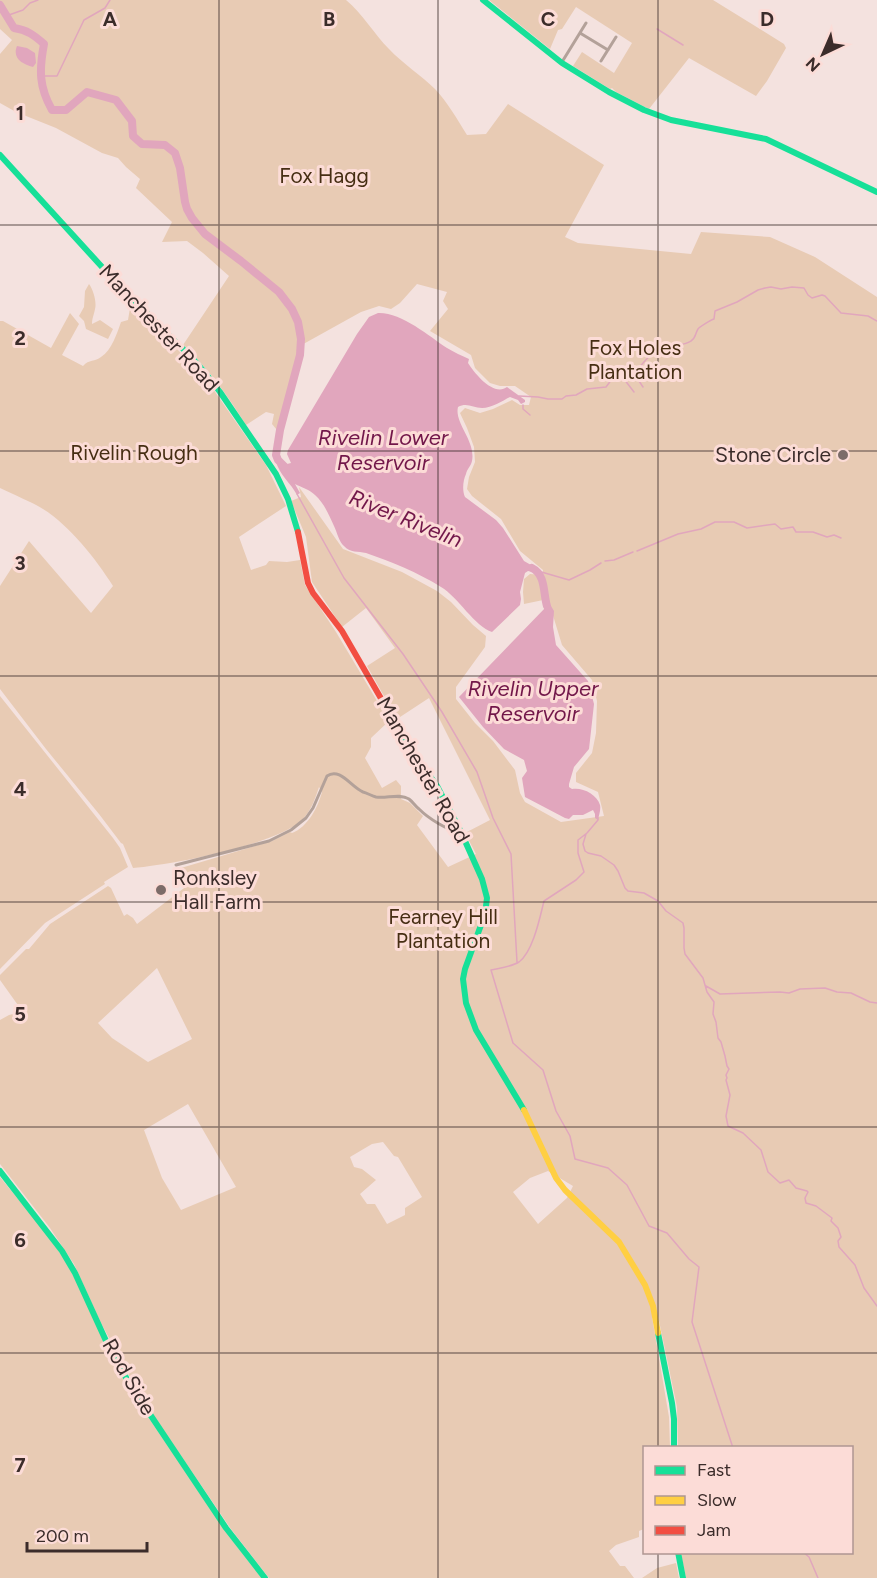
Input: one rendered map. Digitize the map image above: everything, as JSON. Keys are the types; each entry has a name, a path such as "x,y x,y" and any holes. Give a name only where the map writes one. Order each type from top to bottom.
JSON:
{"main road":[{"path":"483,0 562,63 609,92 650,113 671,120 766,139 877,192"},
{"name":"Manchester Road","path":"0,155 113,279 206,374 276,474 288,499 299,535 308,583 313,593 342,631 401,735 437,786 462,832 482,879 487,898 483,923 465,969 466,1004 476,1030 522,1106 556,1178 565,1190 619,1242 645,1285 653,1306 670,1392 674,1419 674,1446"},
{"name":"Rod Side","path":"0,1171 62,1251 129,1383 226,1528 265,1578"},
{"path":"678,1554 682,1578"}],"street":[{"path":"562,63 586,23"},
{"path":"580,33 608,50"},
{"path":"601,61 616,37"},
{"path":"176,865 269,841 291,830 306,818 313,808 327,776 337,773 359,790 376,797 404,797 452,831 462,832"}],"green space":[{"path":"0,0 346,0 394,54 435,89 467,135 486,134 508,104 604,165 565,237 578,243 691,254 701,232 770,237 815,257 877,297 877,1578 686,1578 681,1554 853,1554 853,1446 678,1446 677,1407 658,1316 652,1317 669,1417 670,1446 643,1446 643,1529 639,1531 639,1537 616,1545 609,1551 620,1566 625,1566 634,1578 269,1578 231,1529 139,1394 100,1321 74,1264 50,1228 0,1164 0,1020 25,1011 20,1008 0,980 0,975 26,949 29,949 50,924 108,886 124,916 127,914 137,924 192,882 181,868 272,841 298,830 312,816 322,792 319,787 310,809 302,820 270,838 196,858 133,868 123,844 0,689 0,586 29,541 91,613 113,586 99,565 63,524 38,506 0,488 0,321 51,348 70,313 79,324 62,355 83,366 99,359 108,350 121,322 128,320 131,302 213,389 266,465 286,506 239,537 251,570 266,565 269,561 300,560 305,585 389,721 371,738 371,747 365,758 382,788 396,780 401,786 401,799 410,803 423,816 417,825 448,867 476,854 465,833 490,820 429,698 397,719 367,666 395,648 366,608 342,627 312,582 306,537 291,501 301,497 299,487 343,549 402,572 437,591 486,636 485,647 456,687 456,699 515,770 520,793 525,802 561,822 604,816 598,792 576,782 576,773 592,753 596,733 597,701 592,680 562,645 548,599 524,604 524,579 530,574 543,575 543,570 520,551 501,519 472,496 467,489 475,462 474,447 460,413 465,408 480,413 512,400 520,405 529,405 531,397 515,386 490,383 475,368 471,355 430,331 448,309 443,301 447,292 417,284 400,303 391,309 379,306 361,312 298,347 277,430 272,424 274,414 266,412 246,425 217,383 183,345 229,276 187,241 162,242 172,222 136,188 140,179 118,158 102,153 56,128 0,103 0,54 12,40 0,29","holes":["157,968 192,1039 148,1062 112,1038 98,1023","188,1104 236,1187 181,1210 162,1178 144,1130","383,1142 394,1156 398,1157 422,1197 405,1208 405,1215 387,1224 375,1204 367,1204 360,1194 376,1180 362,1169 354,1167 350,1157 372,1144","548,1171 573,1186 567,1198 538,1224 513,1192 530,1178"]},
{"path":"489,0 713,0 784,44 786,48 756,96 689,58 649,109 573,66 582,52 614,73 632,43 576,7 562,29 558,30 550,49"},
{"path":"89,284 95,303 92,324 100,320 113,329 108,339 86,329 84,321 79,316 84,307 85,291"},
{"path":"0,696 113,838 128,867 45,923 0,969"},
{"path":"0,1177 62,1256 118,1367 138,1401 216,1518 262,1578 0,1578"},
{"path":"676,1563 679,1578 642,1578 657,1568"}],"water":[{"path":"17,46 35,53 36,63 33,67 19,60 16,54"},
{"name":"Rivelin Lower Reservoir","path":"378,313 405,320 447,348 469,359 468,363 475,373 491,387 502,389 507,387 525,400 521,404 510,397 486,408 464,405 458,407 459,419 471,446 472,454 464,482 465,497 496,520 524,561 538,569 538,573 528,571 525,573 520,592 520,605 492,632 479,624 447,592 432,582 385,560 346,548 324,505 311,492 295,484 300,493 297,495 282,475 276,461 279,458 287,464 291,463 287,454 288,450 357,334 369,317"},
{"name":"Rivelin Upper Reservoir","path":"547,606 551,606 554,611 553,627 556,645 588,681 594,704 589,749 574,767 569,787 584,790 596,798 600,807 598,820 593,810 583,815 573,815 569,819 525,797 522,778 527,771 524,760 504,749 459,697"}],"waterway":[{"path":"6,16 23,10 30,3 38,0"},
{"path":"40,76 57,76 84,20 105,8 110,0"},
{"name":"River Rivelin","path":"0,5 14,28 30,33 44,44 41,78 52,110 66,110 87,92 116,100 132,121 133,136 142,144 165,145 175,153 187,209 205,234 279,292 292,309 298,322 301,339 300,355 280,430 276,455 285,467"},
{"path":"657,29 683,45"},
{"path":"519,396 562,399 587,389 606,387 612,379 620,380 631,376 646,359 659,350 693,340 699,328 714,319 715,311 765,288 804,288 812,298 825,296 841,313 868,316 877,321"},
{"path":"635,375 643,387"},
{"path":"624,379 634,392"},
{"path":"523,405 523,409 530,415"},
{"path":"297,494 344,578 403,654 442,712 477,772 493,818 511,854 517,962"},
{"path":"637,551 715,522 734,522 747,528 775,524 781,529 793,527 796,532 813,532 827,537 834,535 841,538"},
{"path":"605,561 614,560 633,552"},
{"path":"538,571 569,580 601,563"},
{"name":"River Rivelin","path":"532,568 542,580 547,606"},
{"path":"598,818 587,833 578,840 578,853 584,872 544,901 535,934 524,957 513,965 491,970 513,1043 543,1070 556,1111 570,1136 575,1159 608,1168 627,1185 649,1226 667,1233 699,1267 692,1322 732,1446"},
{"path":"586,834 583,844 585,851 601,856 614,865 628,891 644,893 658,901 666,911 683,923 685,954 703,978 707,992 714,1002 713,1014 718,1038 729,1069 726,1075 730,1095 726,1116 728,1126 743,1133 761,1150 768,1172 780,1183 789,1180 796,1188 807,1191 806,1203 816,1206 832,1218 831,1221 838,1228 841,1237 838,1241 839,1247 855,1265 864,1288 877,1306"},
{"path":"706,986 720,994 789,993 800,989 825,988 851,993 877,1003"},
{"path":"805,1554 818,1578"}],"traffic: fast":[{"path":"483,0 562,63 644,110 671,120 766,139 877,192"},
{"path":"0,155 113,279 206,374 276,474 288,499 298,532"},
{"path":"390,714 407,744 437,786 482,879 487,898 485,914 465,969 463,979 466,1003 476,1030 524,1110"},
{"path":"0,1171 62,1251 129,1383 226,1528 265,1578"},
{"path":"658,1333 672,1403 674,1446"},
{"path":"678,1554 683,1578"}],"traffic: slow":[{"path":"524,1110 556,1178 565,1190 619,1242 645,1285 653,1306 658,1333"}],"traffic: jam":[{"path":"298,532 308,583 313,593 342,631 390,714"}],"place":[{"name":"Stone Circle","path":"843,455"},
{"name":"Ronksley Hall Farm","path":"161,890"}],"park label":[{"name":"Fox Hagg","path":"324,176"},
{"name":"Fox Holes Plantation","path":"635,360"},
{"name":"Rivelin Rough","path":"134,453"},
{"name":"Fearney Hill Plantation","path":"443,929"}]}
